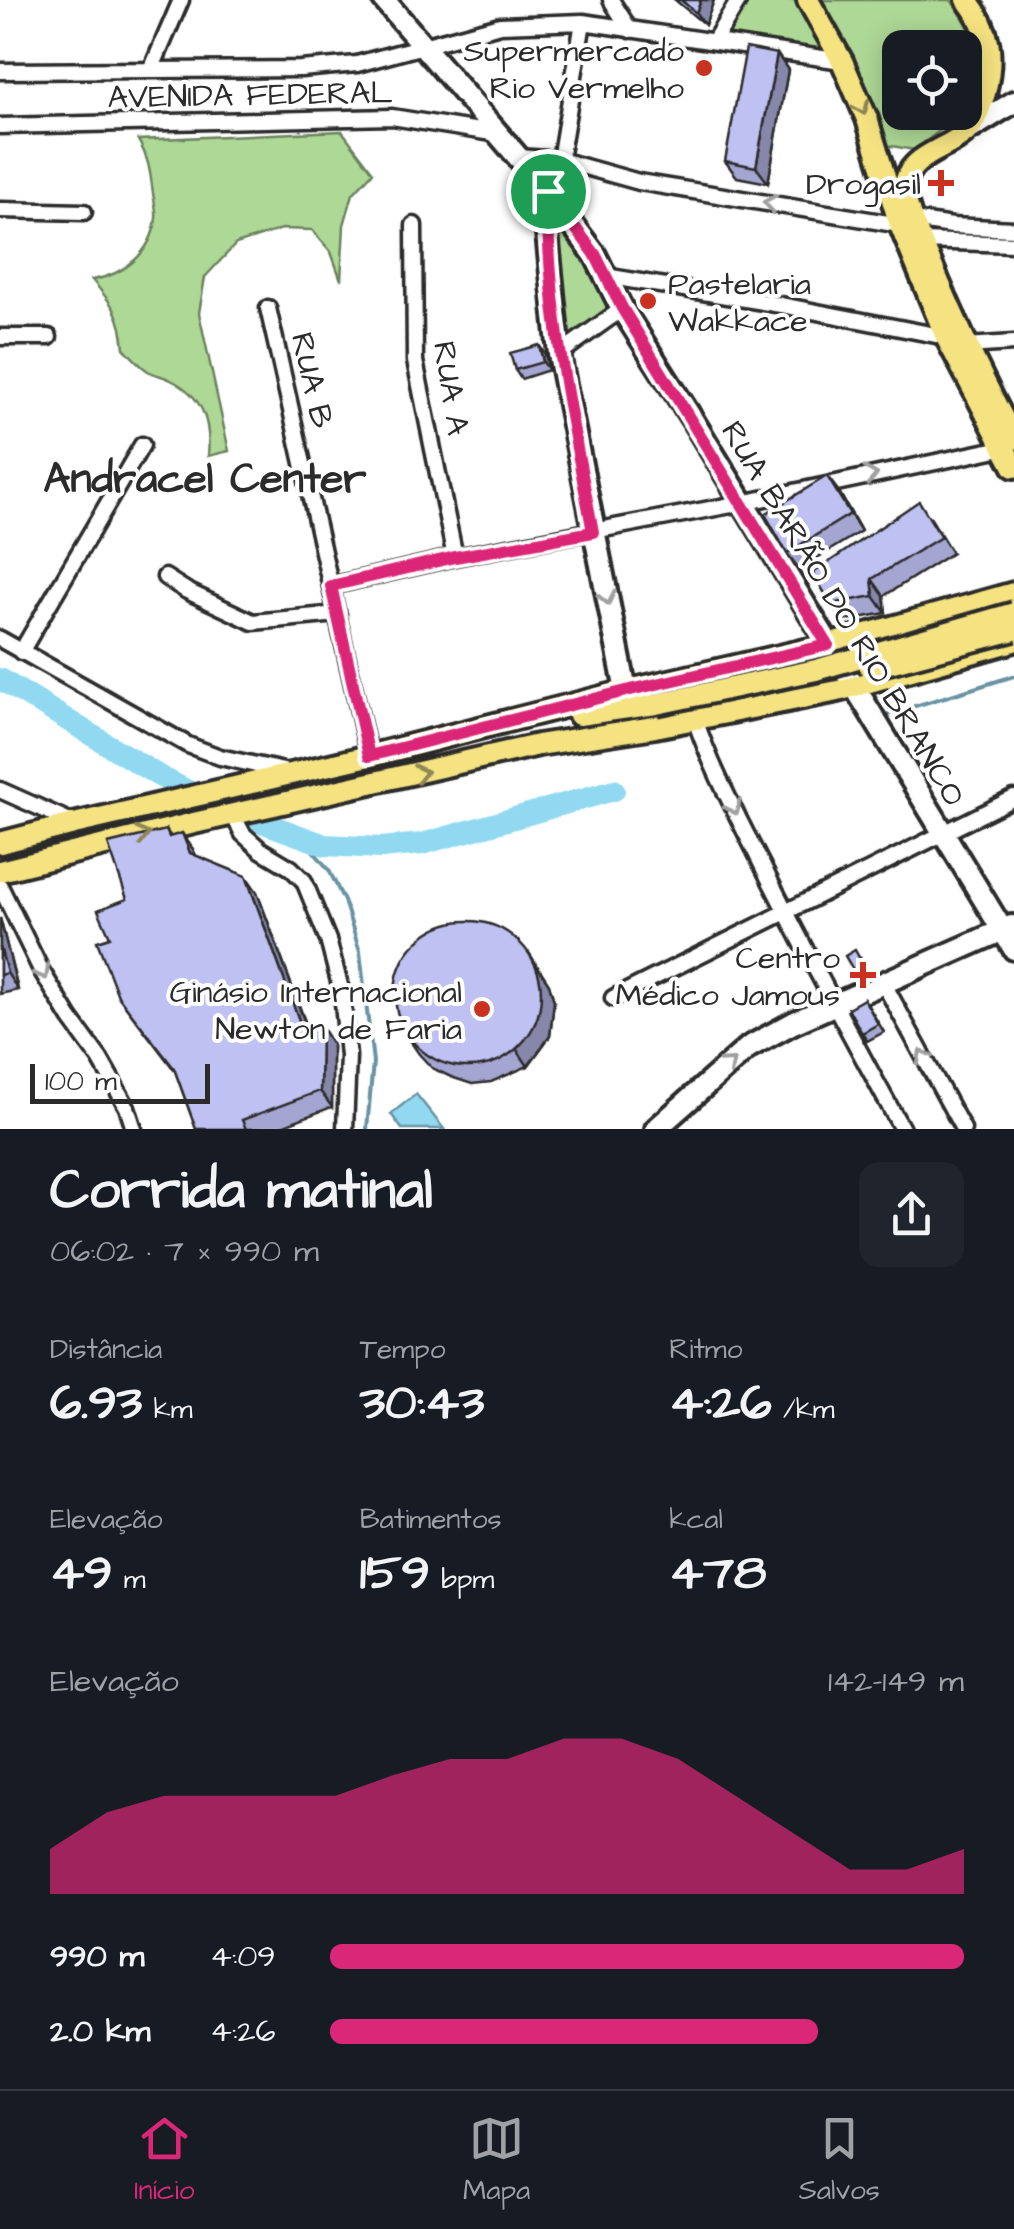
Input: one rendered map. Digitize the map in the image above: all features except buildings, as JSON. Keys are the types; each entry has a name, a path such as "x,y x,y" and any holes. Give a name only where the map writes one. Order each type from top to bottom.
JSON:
{"main road":[{"name":"RUA BARÃO DO RIO BRANCO","path":"384,0 548,191 595,254 622,308 942,833 1008,928 1014,949"},
{"path":"808,0 842,60 867,118 946,337 1008,443"},
{"path":"967,0 980,18 990,45 990,72 982,102"},
{"path":"990,72 999,85 1014,93"},
{"path":"982,122 1014,102"},
{"path":"968,130 914,164 905,186 907,222 922,241 1008,443 1014,467"},
{"path":"879,155 897,163 914,164"},
{"path":"548,191 547,233 559,354 626,691"},
{"path":"0,844 828,645 1014,593"},
{"path":"538,745 593,726 816,670 1014,613"},
{"path":"540,714 565,717 763,695 1014,630"},
{"path":"0,871 538,745 854,686 1014,640"},
{"path":"656,1129 749,1047 1008,928"}],"street":[{"path":"151,70 181,0"},
{"path":"611,0 630,30"},
{"path":"714,41 739,0"},
{"path":"0,71 302,70 357,64 500,25 583,22 842,60"},
{"path":"560,160 583,22"},
{"name":"AVENIDA FEDERAL","path":"0,126 392,117 500,134"},
{"path":"518,157 560,160 639,182 907,222 1014,228"},
{"path":"0,210 84,212"},
{"name":"RUA A","path":"414,225 415,361 455,557"},
{"path":"922,241 1014,244"},
{"path":"604,276 946,337"},
{"name":"RUA B","path":"268,308 369,756"},
{"path":"559,354 622,308"},
{"path":"0,337 48,337"},
{"path":"966,346 1014,343"},
{"path":"331,586 455,557 742,503 1008,443"},
{"path":"21,652 142,445"},
{"path":"165,577 253,622 338,614"},
{"path":"0,639 188,745 292,773"},
{"path":"695,718 706,751 786,913 902,1129"},
{"path":"220,756 231,774 225,790"},
{"path":"1,792 74,824"},
{"path":"614,998 1014,798"},
{"path":"232,816 243,834 304,882 328,940 342,993 348,1056 345,1129"},
{"path":"0,886 41,970 100,1059 134,1129"},
{"path":"884,984 963,1129"}],"green space":[{"path":"749,0 951,0 970,30 882,30 882,130 941,130 914,150 886,145 852,55 727,36"},
{"path":"342,131 373,172 353,194 344,225 341,280 331,252 312,230 282,229 236,244 205,277 199,313 229,451 208,456 206,421 198,402 182,386 145,369 124,348 115,311 92,280 115,273 134,260 153,231 156,212 150,172 138,140"},
{"path":"573,226 613,303 562,350 548,232"}],"water":[{"path":"416,1094 444,1129 402,1129 391,1114"}],"waterway":[{"path":"882,716 1014,676"},
{"path":"0,679 159,776 215,805 325,845 381,848 422,844 614,790"},
{"path":"300,835 329,870 344,901 360,952 373,1062 367,1129"}],"place":[{"name":"Supermercado Rio Vermelho","path":"704,68"},
{"name":"Drogasil","path":"941,183"},
{"name":"Pastelaria Wakkace","path":"648,301"},
{"name":"Centro Médico Jamous","path":"863,975"},
{"name":"Ginásio Internacional Newton de Faria","path":"482,1009"}],"district":[{"name":"Andracel Center","path":"205,477"}],"route":[{"path":"548,191 595,254 622,308 828,645 369,756 331,586 455,557 593,532 559,354 547,233 548,191"}]}
